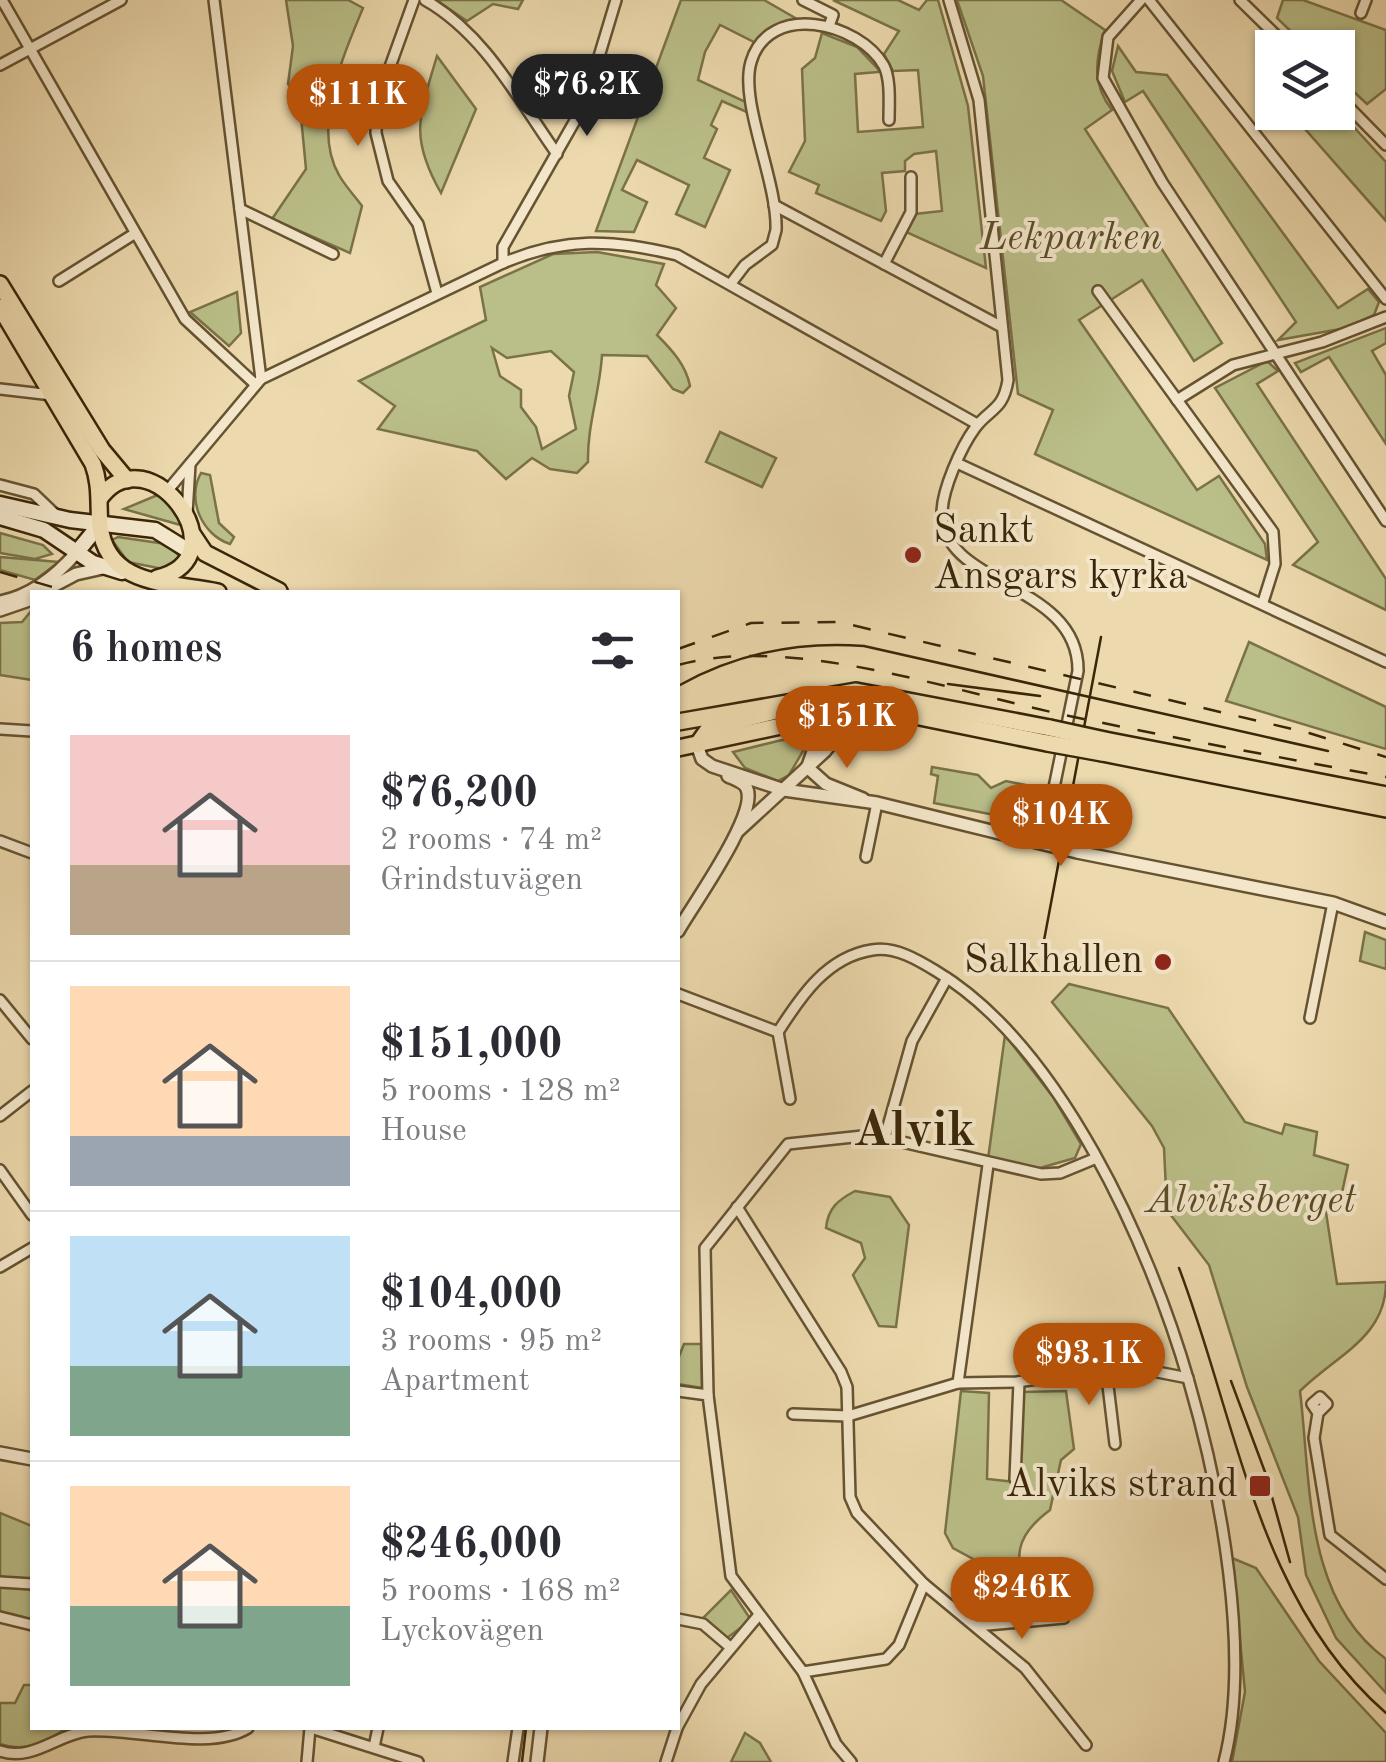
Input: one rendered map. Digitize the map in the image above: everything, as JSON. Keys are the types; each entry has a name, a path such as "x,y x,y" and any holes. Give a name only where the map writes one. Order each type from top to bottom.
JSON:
{"main road":[{"path":"0,284 102,450 126,480"},
{"path":"0,307 93,464 106,552 122,572"},
{"path":"100,498 112,484 126,480 168,490 187,514 205,553 277,590"},
{"path":"0,504 59,518 155,530 237,577 275,590"},
{"path":"0,517 44,530 104,568 208,590"},
{"path":"77,552 100,524"},
{"path":"153,579 180,570 189,551 192,531"},
{"path":"680,722 844,691 878,693 1048,736 1386,808"},
{"path":"809,697 825,717"},
{"path":"697,744 698,737 709,728 796,708 809,697"},
{"path":"680,748 871,710 1048,736"},
{"path":"1103,747 1386,796"}],"street":[{"path":"2,0 184,320 258,382"},
{"path":"0,65 122,0"},
{"path":"214,0 258,382"},
{"path":"414,0 377,103 376,133 388,181 418,224 436,293"},
{"path":"426,0 454,16 472,34 556,154"},
{"path":"503,262 503,246 585,103 616,0"},
{"path":"803,0 833,15 829,26"},
{"path":"949,0 980,100 1006,393 996,412 978,424 943,502 950,544 1061,621 1077,648 1078,671 1043,841"},
{"path":"1141,0 1108,37 1103,78 1162,182 1386,521"},
{"path":"1149,0 1386,299"},
{"path":"1240,0 1271,30"},
{"path":"1361,13 1366,0"},
{"path":"732,282 745,264 772,245 774,205 748,80 750,65 765,41 782,28 800,24 829,26 863,44 885,68 890,120"},
{"path":"1355,113 1386,145"},
{"path":"884,264 911,212 912,177"},
{"path":"774,205 1002,327"},
{"path":"240,209 333,254"},
{"path":"59,281 134,234"},
{"path":"168,490 258,382 503,262 562,242 604,240 677,254 978,424"},
{"path":"1098,291 1272,532 1276,564 1264,602"},
{"path":"1177,400 1233,365 1322,342 1386,316"},
{"path":"0,388 54,395"},
{"path":"187,514 190,464"},
{"path":"958,464 1264,602 1386,662"},
{"path":"0,485 34,494 59,518"},
{"path":"30,590 54,576 77,552"},
{"path":"46,590 84,572 104,568"},
{"path":"0,602 30,590"},
{"path":"0,610 30,600"},
{"path":"680,928 738,832 846,725 871,710"},
{"path":"807,766 825,717"},
{"path":"0,729 30,731"},
{"path":"697,744 702,759 747,788 738,832"},
{"path":"712,766 784,790 873,802 1332,903 1386,922"},
{"path":"807,766 826,784 873,802"},
{"path":"866,857 873,802"},
{"path":"0,841 30,852"},
{"path":"1310,1018 1332,903"},
{"path":"790,1099 778,1032 800,997 825,972 872,950 915,958 947,978 1024,1047 1072,1117 1136,1238 1188,1378 1207,1450 1223,1547 1236,1669 1235,1719 1224,1762"},
{"path":"886,1136 912,1040 947,978"},
{"path":"680,995 778,1032"},
{"path":"0,1000 30,1037"},
{"path":"0,1116 30,1093"},
{"path":"850,1762 836,1744 803,1672 731,1576 708,1394 705,1248 793,1141 886,1136 988,1165 1041,1174 1060,1173 1094,1159"},
{"path":"958,1382 988,1165"},
{"path":"0,1170 30,1212"},
{"path":"738,1208 842,1372 848,1416 850,1497 857,1512 924,1584 1024,1668 1086,1745"},
{"path":"0,1267 30,1249"},
{"path":"793,1414 848,1416 958,1382 1019,1382 1126,1366 1188,1378"},
{"path":"1106,1369 1114,1444"},
{"path":"1015,1478 1019,1382"},
{"path":"680,1391 708,1394"},
{"path":"1318,1413 1314,1438 1330,1535 1386,1579"},
{"path":"2,1450 30,1458"},
{"path":"0,1582 30,1584"},
{"path":"803,1672 886,1659 899,1644 924,1584"},
{"path":"680,1718 730,1646 758,1616"},
{"path":"0,1617 30,1624"},
{"path":"976,1626 1064,1618"},
{"path":"680,1619 703,1624 730,1646"},
{"path":"8,1756 46,1748 72,1730 128,1730 222,1740 244,1730"},
{"path":"306,1762 310,1730"},
{"path":"316,1730 418,1762"},
{"path":"374,1748 378,1730"},
{"path":"513,1762 518,1730"},
{"path":"537,1762 541,1730"},
{"path":"666,1762 676,1730"},
{"path":"42,1762 46,1748"}],"green space":[{"path":"286,0 348,0 363,8 340,68 329,113 331,156 341,179 362,206 350,253 272,219 306,169 299,96 288,84 293,46"},
{"path":"436,0 523,0 518,9 493,4 467,21"},
{"path":"681,0 764,0 797,19 781,23 756,43 720,25 705,52 698,80 748,103 749,113 722,101 711,125 717,129 704,158 730,170 705,227 676,214 689,185 637,160 622,190 647,202 634,232 596,231"},
{"path":"833,0 898,0 919,10 927,0 938,0 968,106 986,268 906,232 915,214 942,211 936,151 914,154 905,161 905,171 882,173 886,211 881,221 816,193 819,185 789,172 805,141 802,69 815,58 822,33 857,47 878,69 879,72 855,74 858,132 923,127 918,70 893,71 884,54 899,31"},
{"name":"Lekparken","path":"957,0 1061,0 1105,30 1097,72 1101,91 1112,110 1085,129 1222,343 1194,361 1142,280 1079,320 1197,490 1219,476 1265,544 1267,560 1035,454 1053,410 1018,394 983,76"},
{"path":"1283,0 1303,0 1386,30 1386,89 1367,104 1355,93 1355,30 1289,30 1277,18"},
{"path":"1118,46 1136,72 1167,75 1338,308 1368,289 1379,302 1374,315 1346,328 1278,340 1296,322 1143,91 1125,102 1112,71"},
{"path":"437,56 476,109 441,193 424,156 420,126"},
{"path":"1355,128 1386,162 1386,221 1306,130"},
{"path":"597,252 664,264 656,285 676,308 657,335 682,365 690,386 683,393 673,389 647,356 602,355 588,462 577,473 550,469 532,458 506,479 477,451 378,429 395,406 359,381 486,320 480,287 553,254","holes":["492,348 507,358 551,351 574,372 569,396 576,429 542,449 536,427 521,407 521,390 500,376"]},
{"path":"237,292 241,333 229,346 190,312"},
{"path":"1386,328 1386,343 1372,351 1386,375 1386,444 1329,357 1301,372 1295,363"},
{"path":"1267,361 1278,371 1257,384 1386,579 1386,610 1293,565 1318,542 1215,388"},
{"path":"720,432 776,458 762,487 706,462"},
{"path":"201,473 210,475 219,523 234,537 230,544 212,533 199,515 195,494"},
{"path":"160,494 173,503 184,526 124,509"},
{"path":"0,533 43,545 52,554 35,559 0,553"},
{"path":"118,537 166,544 182,558 168,570 128,562 112,540"},
{"path":"0,557 59,562 35,580 0,570"},
{"path":"30,612 30,680 0,675 0,623 22,622"},
{"path":"1249,642 1386,707 1386,749 1226,701"},
{"path":"810,739 789,775 778,781 745,768 733,752 782,740"},
{"path":"932,767 978,775 991,788 1006,781 1045,789 1037,815 1031,820 1019,805 1010,818 934,803 938,776 931,774"},
{"path":"1365,932 1386,940 1386,969 1360,961"},
{"name":"Alviksberget","path":"1069,984 1168,1008 1245,1122 1282,1134 1285,1124 1317,1132 1314,1155 1348,1165 1341,1197 1325,1206 1337,1284 1386,1282 1384,1301 1369,1331 1300,1391 1316,1537 1340,1605 1359,1634 1386,1659 1386,1693 1336,1638 1306,1575 1298,1517 1247,1387 1209,1265 1167,1210 1164,1148 1152,1126 1052,1002"},
{"path":"1005,1035 1053,1097 1081,1144 1075,1158 1040,1168 988,1159"},
{"path":"855,1191 890,1197 909,1225 896,1327 879,1326 853,1275 865,1258 861,1243 826,1228 835,1205"},
{"path":"684,1344 701,1344 702,1388 680,1384"},
{"path":"961,1391 989,1393 987,1479 1016,1482 1021,1392 1066,1391 1074,1449 1061,1460 1050,1510 1026,1533 1019,1556 1029,1615 988,1618 986,1566 953,1548 945,1533"},
{"path":"0,1513 30,1525 30,1621 0,1614"},
{"path":"1232,1558 1256,1568 1319,1661 1386,1733 1386,1762 1232,1762 1245,1692"},
{"path":"731,1590 751,1620 727,1638 702,1619"},
{"path":"24,1685 30,1685 30,1730 63,1730 35,1745 0,1744 0,1703 15,1703"},
{"path":"745,1733 760,1743 771,1762 731,1762"}],"tram line":[{"path":"1042,951 1101,637"},
{"path":"680,685 722,666 768,652 815,646 864,646 1328,751"},
{"path":"948,684 1040,696"},
{"path":"1179,1268 1236,1446 1279,1563 1307,1618 1342,1668 1386,1713"},
{"path":"1231,1381 1265,1472 1290,1562"},
{"path":"522,1762 526,1730"}],"railway":[{"path":"0,572 63,590"},
{"path":"680,648 751,623 839,622 1309,733 1386,757"},
{"path":"680,665 722,657 770,656 871,669 1105,723 1386,777"}],"place":[{"name":"Sankt Ansgars kyrka","path":"913,555"},
{"name":"Salkhallen","path":"1163,962"},
{"name":"Alviks strand","path":"1260,1486"}],"district":[{"name":"Alvik","path":"914,1132"}]}
